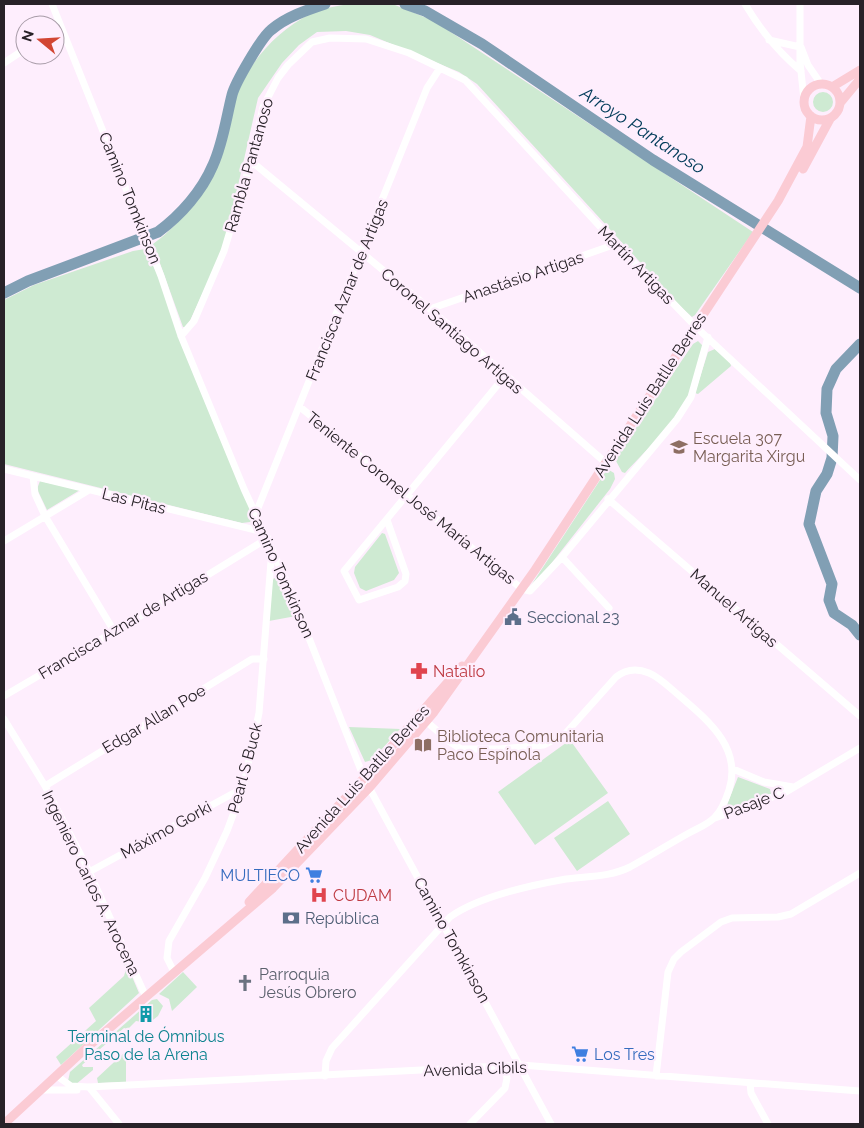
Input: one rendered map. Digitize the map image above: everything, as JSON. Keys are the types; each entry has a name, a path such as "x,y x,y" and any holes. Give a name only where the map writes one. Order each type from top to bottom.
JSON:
{"main road":[{"path":"832,87 860,70"},
{"path":"840,102 860,79"},
{"path":"821,84 832,87 837,91 840,102 838,112 830,119 820,120 811,116 804,106 804,100 811,87 821,84"},
{"name":"Avenida Luis Batlle Berres","path":"226,926 366,782 423,718 495,628 778,201 807,147 811,116"},
{"name":"Avenida Luis Batlle Berres","path":"778,201 807,163 830,119"},
{"name":"Avenida Luis Batlle Berres","path":"4,1124 226,926 274,888 333,827 398,738 423,718"}],"street":[{"path":"745,4 776,50 801,71"},
{"path":"800,4 800,47 804,100"},
{"name":"Rambla Pantanoso","path":"181,336 194,321 224,251 251,161 268,94 288,65 312,42 330,38 366,39 409,53 440,68"},
{"path":"769,40 800,47"},
{"name":"Camino Tomkinson","path":"65,43 140,222 181,336 272,548 366,782 552,1124"},
{"path":"800,47 807,63 821,84"},
{"path":"4,63 15,56"},
{"name":"Martín Artigas","path":"440,68 465,80 480,94 616,244 696,326 860,480"},
{"name":"Francisca Aznar de Artigas","path":"256,514 427,88 440,68"},
{"name":"Coronel Santiago Artigas","path":"251,161 430,310 606,463"},
{"name":"Anastásio Artigas","path":"430,310 616,244"},
{"name":"Avenida Luis Batlle Berres","path":"522,589 530,591 534,588 562,557 684,409 697,380 708,337"},
{"path":"387,520 406,574 405,581 398,587 359,600 344,571 505,376"},
{"name":"Teniente Coronel José María Artigas","path":"300,407 522,589"},
{"name":"Las Pitas","path":"4,469 266,535"},
{"path":"33,476 36,494 45,516 114,630"},
{"path":"4,541 89,490"},
{"name":"Manuel Artigas","path":"608,499 860,716"},
{"name":"Francisca Aznar de Artigas","path":"4,696 266,535"},
{"name":"Pearl S Buck","path":"174,972 167,958 169,941 205,878 227,831 243,788 259,713 272,548"},
{"path":"562,557 609,608"},
{"name":"Edgar Allan Poe","path":"45,786 252,659 264,660"},
{"path":"423,718 450,742 461,748 499,749 544,745 565,734 616,676 624,672 639,670 649,673 661,680 715,727 726,747 733,769 728,793 715,818"},
{"name":"Ingeniero Carlos A. Arocena","path":"4,719 45,786 89,872 146,997"},
{"name":"Pasaje C","path":"325,1076 326,1061 332,1048 455,913 504,895 564,880 620,872 715,818 773,797 860,748"},
{"name":"Pasaje C","path":"733,769 764,782 793,787"},
{"name":"Máximo Gorki","path":"89,872 243,788"},
{"path":"656,1076 668,972 674,959 681,952 721,922 732,918 778,917 791,914 860,873"},
{"name":"Avenida Cibils","path":"57,1076 71,1086 89,1088 520,1065 860,1091"},
{"path":"470,1124 506,1088 507,1078 503,1066"},
{"path":"750,1083 752,1092 768,1124"},
{"path":"89,1088 119,1124"},
{"name":"Avenida Cibils","path":"42,1090 81,1090 89,1088"}],"green space":[{"path":"350,4 395,5 434,21 753,232 695,315 692,317 681,307 477,84 459,72 370,35 346,31 317,32 299,45 282,63 258,98 226,238 219,258 187,327 183,327 153,244 186,213 208,184 220,157 231,111 239,88 263,51 297,21 325,9"},
{"path":"823,92 830,95 833,102 830,109 823,112 816,109 813,102 816,95"},
{"path":"145,249 156,271 253,517 250,522 242,523 4,464 4,300 34,285 133,251"},
{"path":"698,341 703,346 693,383 684,405 651,446 625,473 622,472 616,461 619,453 693,344"},
{"path":"715,349 730,362 731,366 698,394 695,393 708,352"},
{"path":"609,470 614,473 615,479 610,489 543,574 530,587 606,471"},
{"path":"40,481 80,490 47,510 37,489"},
{"path":"382,533 385,534 399,573 394,580 366,591 360,588 354,573 355,567"},
{"path":"274,578 282,581 296,616 269,621 271,584"},
{"path":"349,727 400,729 372,760 365,762"},
{"path":"570,740 608,793 535,845 498,792"},
{"path":"738,777 770,789 771,794 730,810 727,806"},
{"path":"608,801 630,834 577,871 554,838"},
{"path":"122,953 139,993 61,1065 56,1057 96,1021 89,1008 124,976 126,969 119,955"},
{"path":"183,972 197,987 172,1011 169,999 159,994"},
{"path":"157,999 163,1006 158,1016 149,1023 136,1021 128,1029 124,1028 82,1065 83,1067 93,1067 93,1070 75,1085 68,1081 70,1072 152,1000"},
{"path":"126,1051 126,1082 98,1083 97,1078"}],"waterway":[{"name":"Arroyo Pantanoso","path":"4,293 28,281 158,232 175,218 197,193 208,175 219,148 234,89 261,42 271,30 283,21 325,4"},
{"name":"Arroyo Pantanoso","path":"405,4 425,11 482,44 653,160 860,288"},
{"path":"860,344 836,369 827,389 826,413 833,436 832,458 827,474 816,491 809,524 832,584 829,600 834,613 852,625 860,635"}],"place":[{"name":"Escuela 307 Margarita Xirgu","path":"679,447"},
{"name":"Seccional 23","path":"513,617"},
{"name":"Natalio","path":"419,671"},
{"name":"Biblioteca Comunitaria Paco Espínola","path":"423,745"},
{"name":"MULTIECO","path":"314,875"},
{"name":"CUDAM","path":"319,895"},
{"name":"República","path":"291,918"},
{"name":"Parroquia Jesús Obrero","path":"245,983"},
{"name":"Terminal de Ómnibus Paso de la Arena","path":"146,1014"},
{"name":"Los Tres","path":"580,1054"}]}
